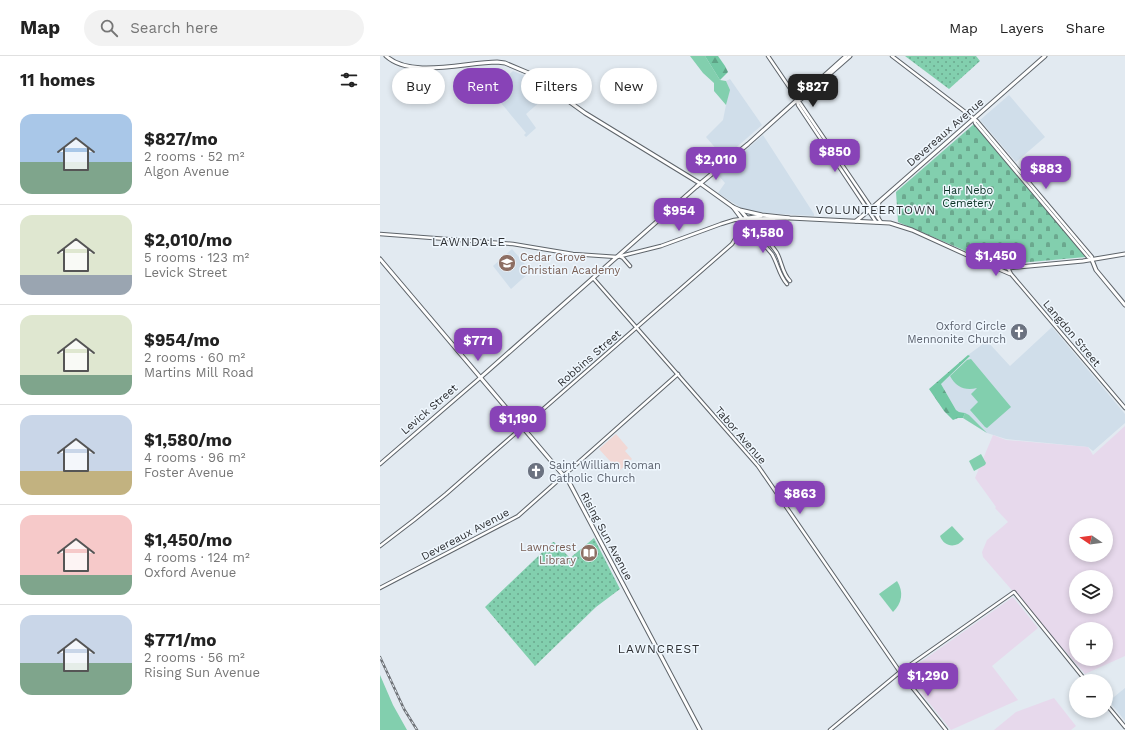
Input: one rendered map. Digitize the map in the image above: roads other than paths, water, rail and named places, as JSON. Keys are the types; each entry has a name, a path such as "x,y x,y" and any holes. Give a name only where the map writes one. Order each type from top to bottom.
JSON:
{"main road":[{"path":"386,56 399,64 415,68 497,62 505,63 531,74 585,113 701,184 740,210 770,216 881,222 906,227 989,264 1008,268 1092,260 1125,254"},
{"name":"Levick Street","path":"480,376 618,257 846,56"},
{"name":"Levick Street","path":"797,100 801,99 850,56"},
{"name":"Devereaux Avenue","path":"856,221 1046,56"},
{"path":"733,206 743,219 751,216 770,216"},
{"path":"740,210 747,218 752,220 790,218"},
{"name":"Rising Sun Avenue","path":"380,259 564,475 700,730"},
{"path":"1092,260 1096,270 1125,305"}],"street":[{"path":"768,56 797,100 798,105 870,209 881,222"},
{"path":"892,56 977,121 1059,217 1092,257 1092,260"},
{"path":"878,218 879,202"},
{"path":"870,209 876,222"},
{"path":"747,218 776,252 786,278 790,281"},
{"path":"618,257 661,246 721,224 743,219 772,254 780,275 787,284"},
{"name":"Robbins Street","path":"380,546 414,520 732,244 743,219"},
{"path":"765,238 764,226 774,219"},
{"path":"380,234 513,244 574,254 618,257 623,258 630,266"},
{"path":"989,264 1012,276"},
{"name":"Langdon Street","path":"1008,268 1012,276 1125,408"},
{"name":"Tabor Avenue","path":"593,278 678,374 764,475 900,672 946,730"},
{"name":"Devereaux Avenue","path":"380,588 518,516 678,374"},
{"name":"Levick Street","path":"380,464 480,376"},
{"path":"830,730 900,672 1014,592 1080,674"},
{"path":"1113,712 1125,727"}],"railway":[{"path":"380,657 404,709 417,730"}],"place":[{"name":"Cedar Grove Christian Academy","path":"507,263"},
{"name":"Oxford Circle Mennonite Church","path":"1019,332"},
{"name":"Saint William Roman Catholic Church","path":"536,471"},
{"name":"Lawncrest Library","path":"589,553"}],"district":[{"name":"VOLUNTEERTOWN","path":"876,210"},
{"name":"LAWNDALE","path":"469,242"},
{"name":"LAWNCREST","path":"659,649"}],"park label":[{"name":"Har Nebo Cemetery","path":"968,196"}]}
